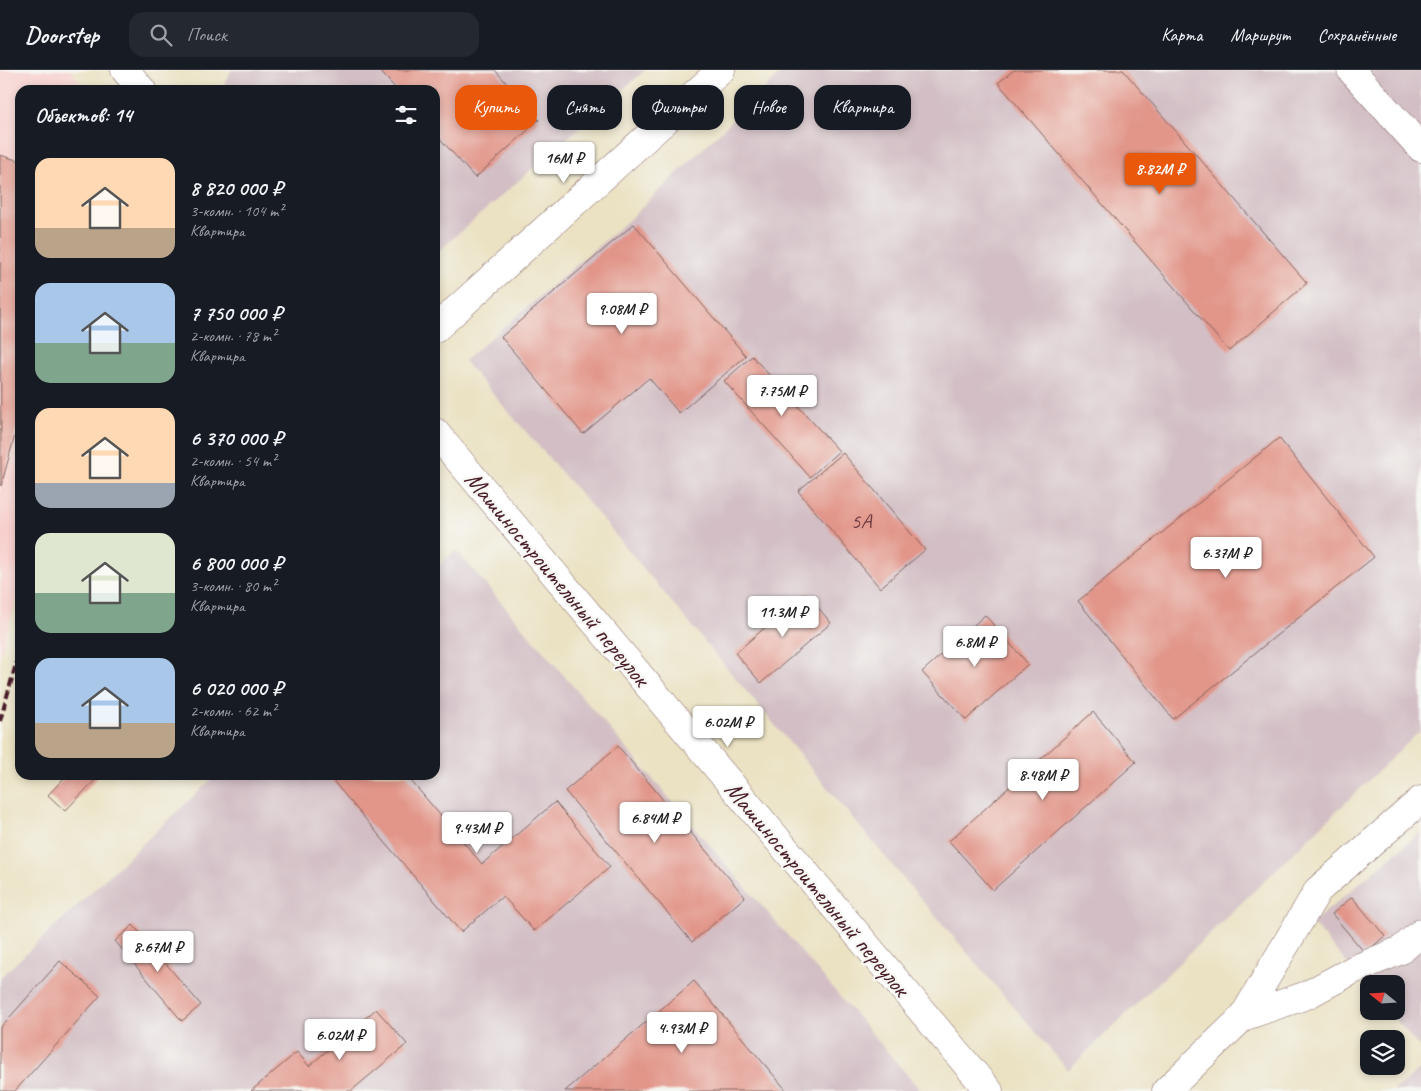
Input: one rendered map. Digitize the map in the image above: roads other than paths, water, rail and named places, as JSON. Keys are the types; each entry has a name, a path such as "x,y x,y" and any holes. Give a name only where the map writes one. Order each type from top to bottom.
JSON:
{"street":[{"path":"125,70 138,85"},
{"path":"440,324 721,70"},
{"path":"1352,70 1421,148"},
{"name":"Машиностроительный переулок","path":"440,438 989,1091"},
{"path":"1166,1091 1243,1016 1318,890 1421,800"},
{"path":"1243,1016 1307,995 1353,970 1401,950 1421,933"}],"railway":[{"path":"0,721 15,668"}]}
